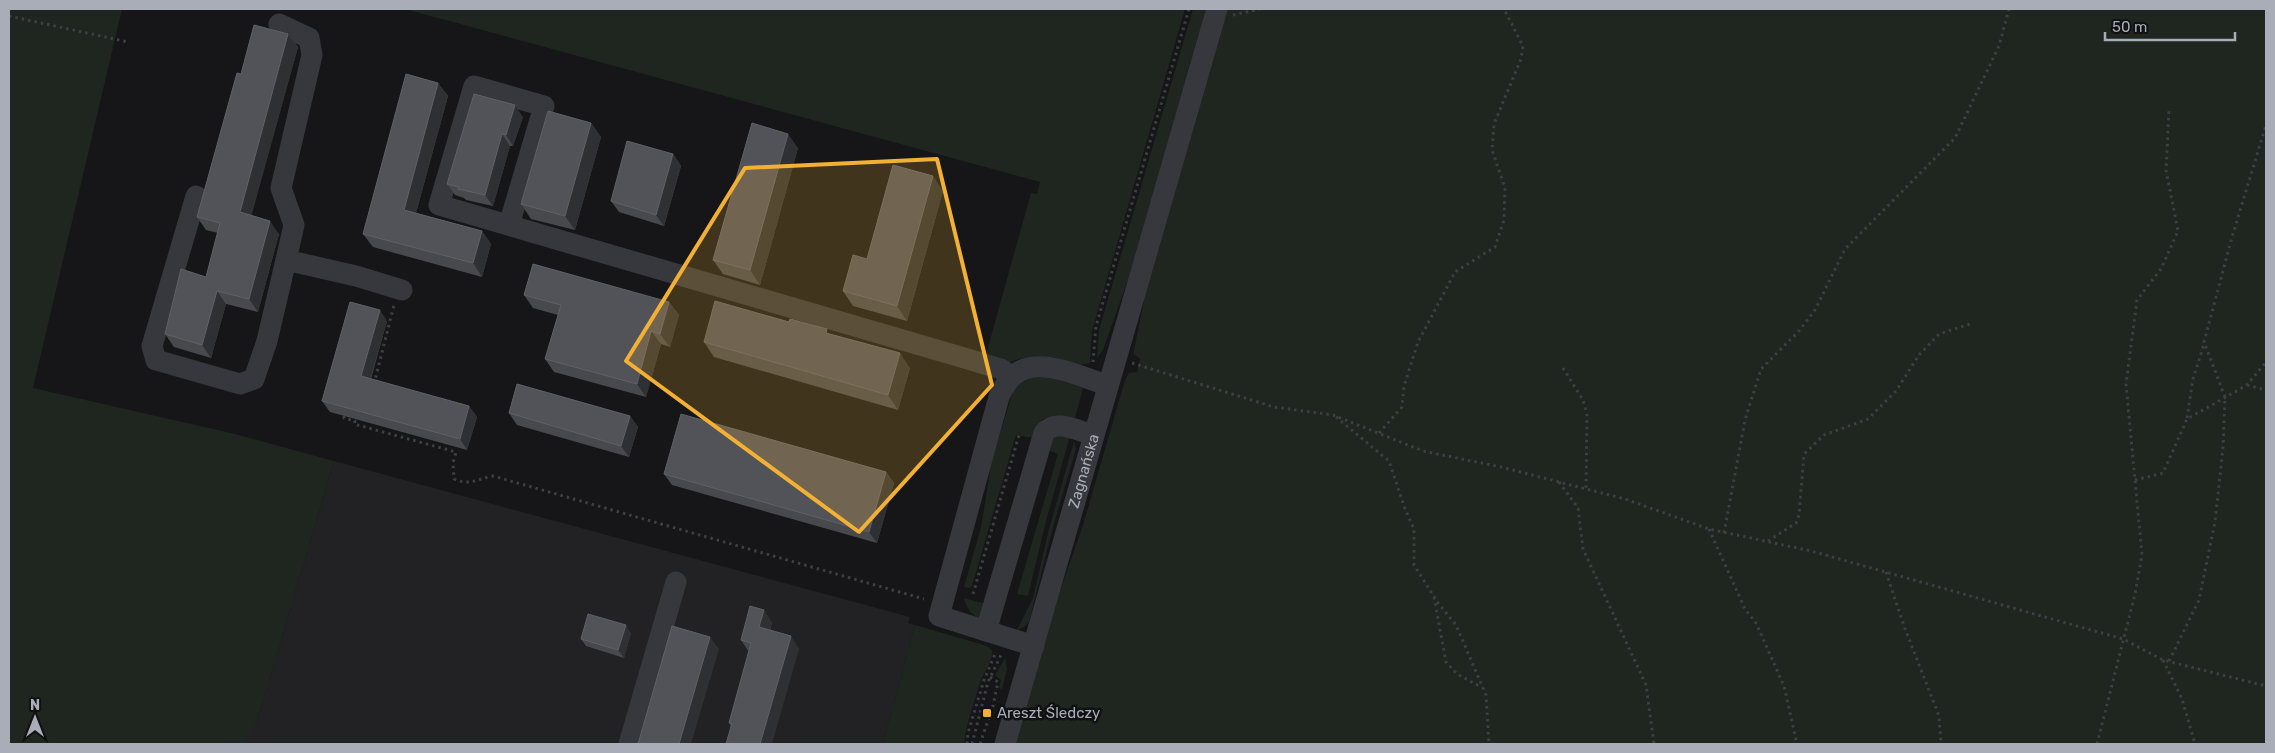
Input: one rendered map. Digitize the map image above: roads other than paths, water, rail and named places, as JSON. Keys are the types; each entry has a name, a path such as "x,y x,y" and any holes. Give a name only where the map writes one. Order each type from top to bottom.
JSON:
{"street":[{"name":"Zagnańska","path":"1005,744 1217,9"},
{"path":"196,196 152,346 156,360 240,384 254,379 267,340 294,225 281,188 312,55 309,38 279,24"},
{"path":"509,225 544,106 474,86 439,205 961,357 1001,370 1011,376"},
{"path":"286,260 356,276 399,295"},
{"path":"1034,646 990,639 939,616 999,397 1011,376 1026,368 1042,366 1108,385"},
{"path":"990,639 1044,433 1048,428 1056,425 1093,435"},
{"path":"629,744 676,582"}],"place":[{"name":"Areszt Śledczy","path":"987,713"}]}
